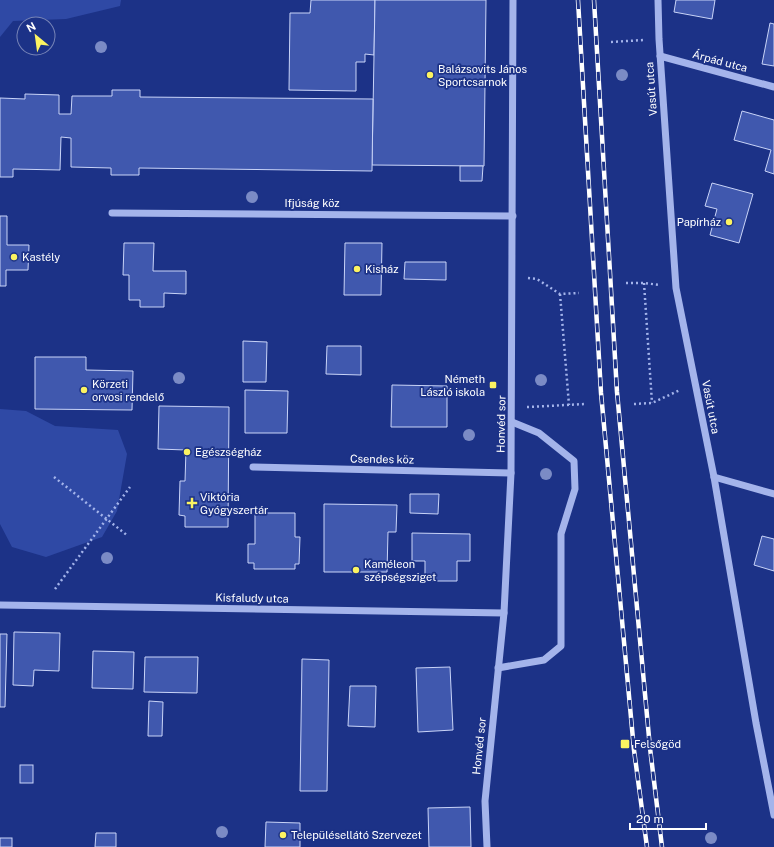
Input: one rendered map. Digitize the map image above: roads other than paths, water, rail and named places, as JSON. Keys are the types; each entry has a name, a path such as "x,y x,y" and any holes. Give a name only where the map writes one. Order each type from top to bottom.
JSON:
{"street":[{"name":"Honvéd sor","path":"487,847 485,801 504,612 511,473 513,0"},
{"name":"Vasút utca","path":"658,0 660,56 676,288 714,477 756,723 774,815"},
{"name":"Árpád utca","path":"660,56 774,87"},
{"name":"Ifjúság köz","path":"112,213 513,216"},
{"path":"498,668 544,660 561,646 561,534 575,489 574,461 539,433 512,422"},
{"name":"Csendes köz","path":"253,467 511,473"},
{"path":"714,477 774,494"},
{"name":"Kisfaludy utca","path":"0,605 504,612"}],"railway":[{"path":"578,0 601,393 634,750 647,847"},
{"path":"594,0 617,392 650,748 662,847"}],"place":[{"name":"Balázsovits János Sportcsarnok","path":"430,75"},
{"name":"Papírház","path":"729,222"},
{"name":"Kastély","path":"14,257"},
{"name":"Kisház","path":"357,269"},
{"name":"Németh László iskola","path":"493,385"},
{"name":"Körzeti orvosi rendelő","path":"84,390"},
{"name":"Egészségház","path":"187,452"},
{"name":"Viktória Gyógyszertár","path":"192,503"},
{"name":"Kaméleon szépségsziget","path":"356,570"},
{"name":"Felsőgöd","path":"625,744"},
{"name":"Településellátó Szervezet","path":"283,835"}]}
